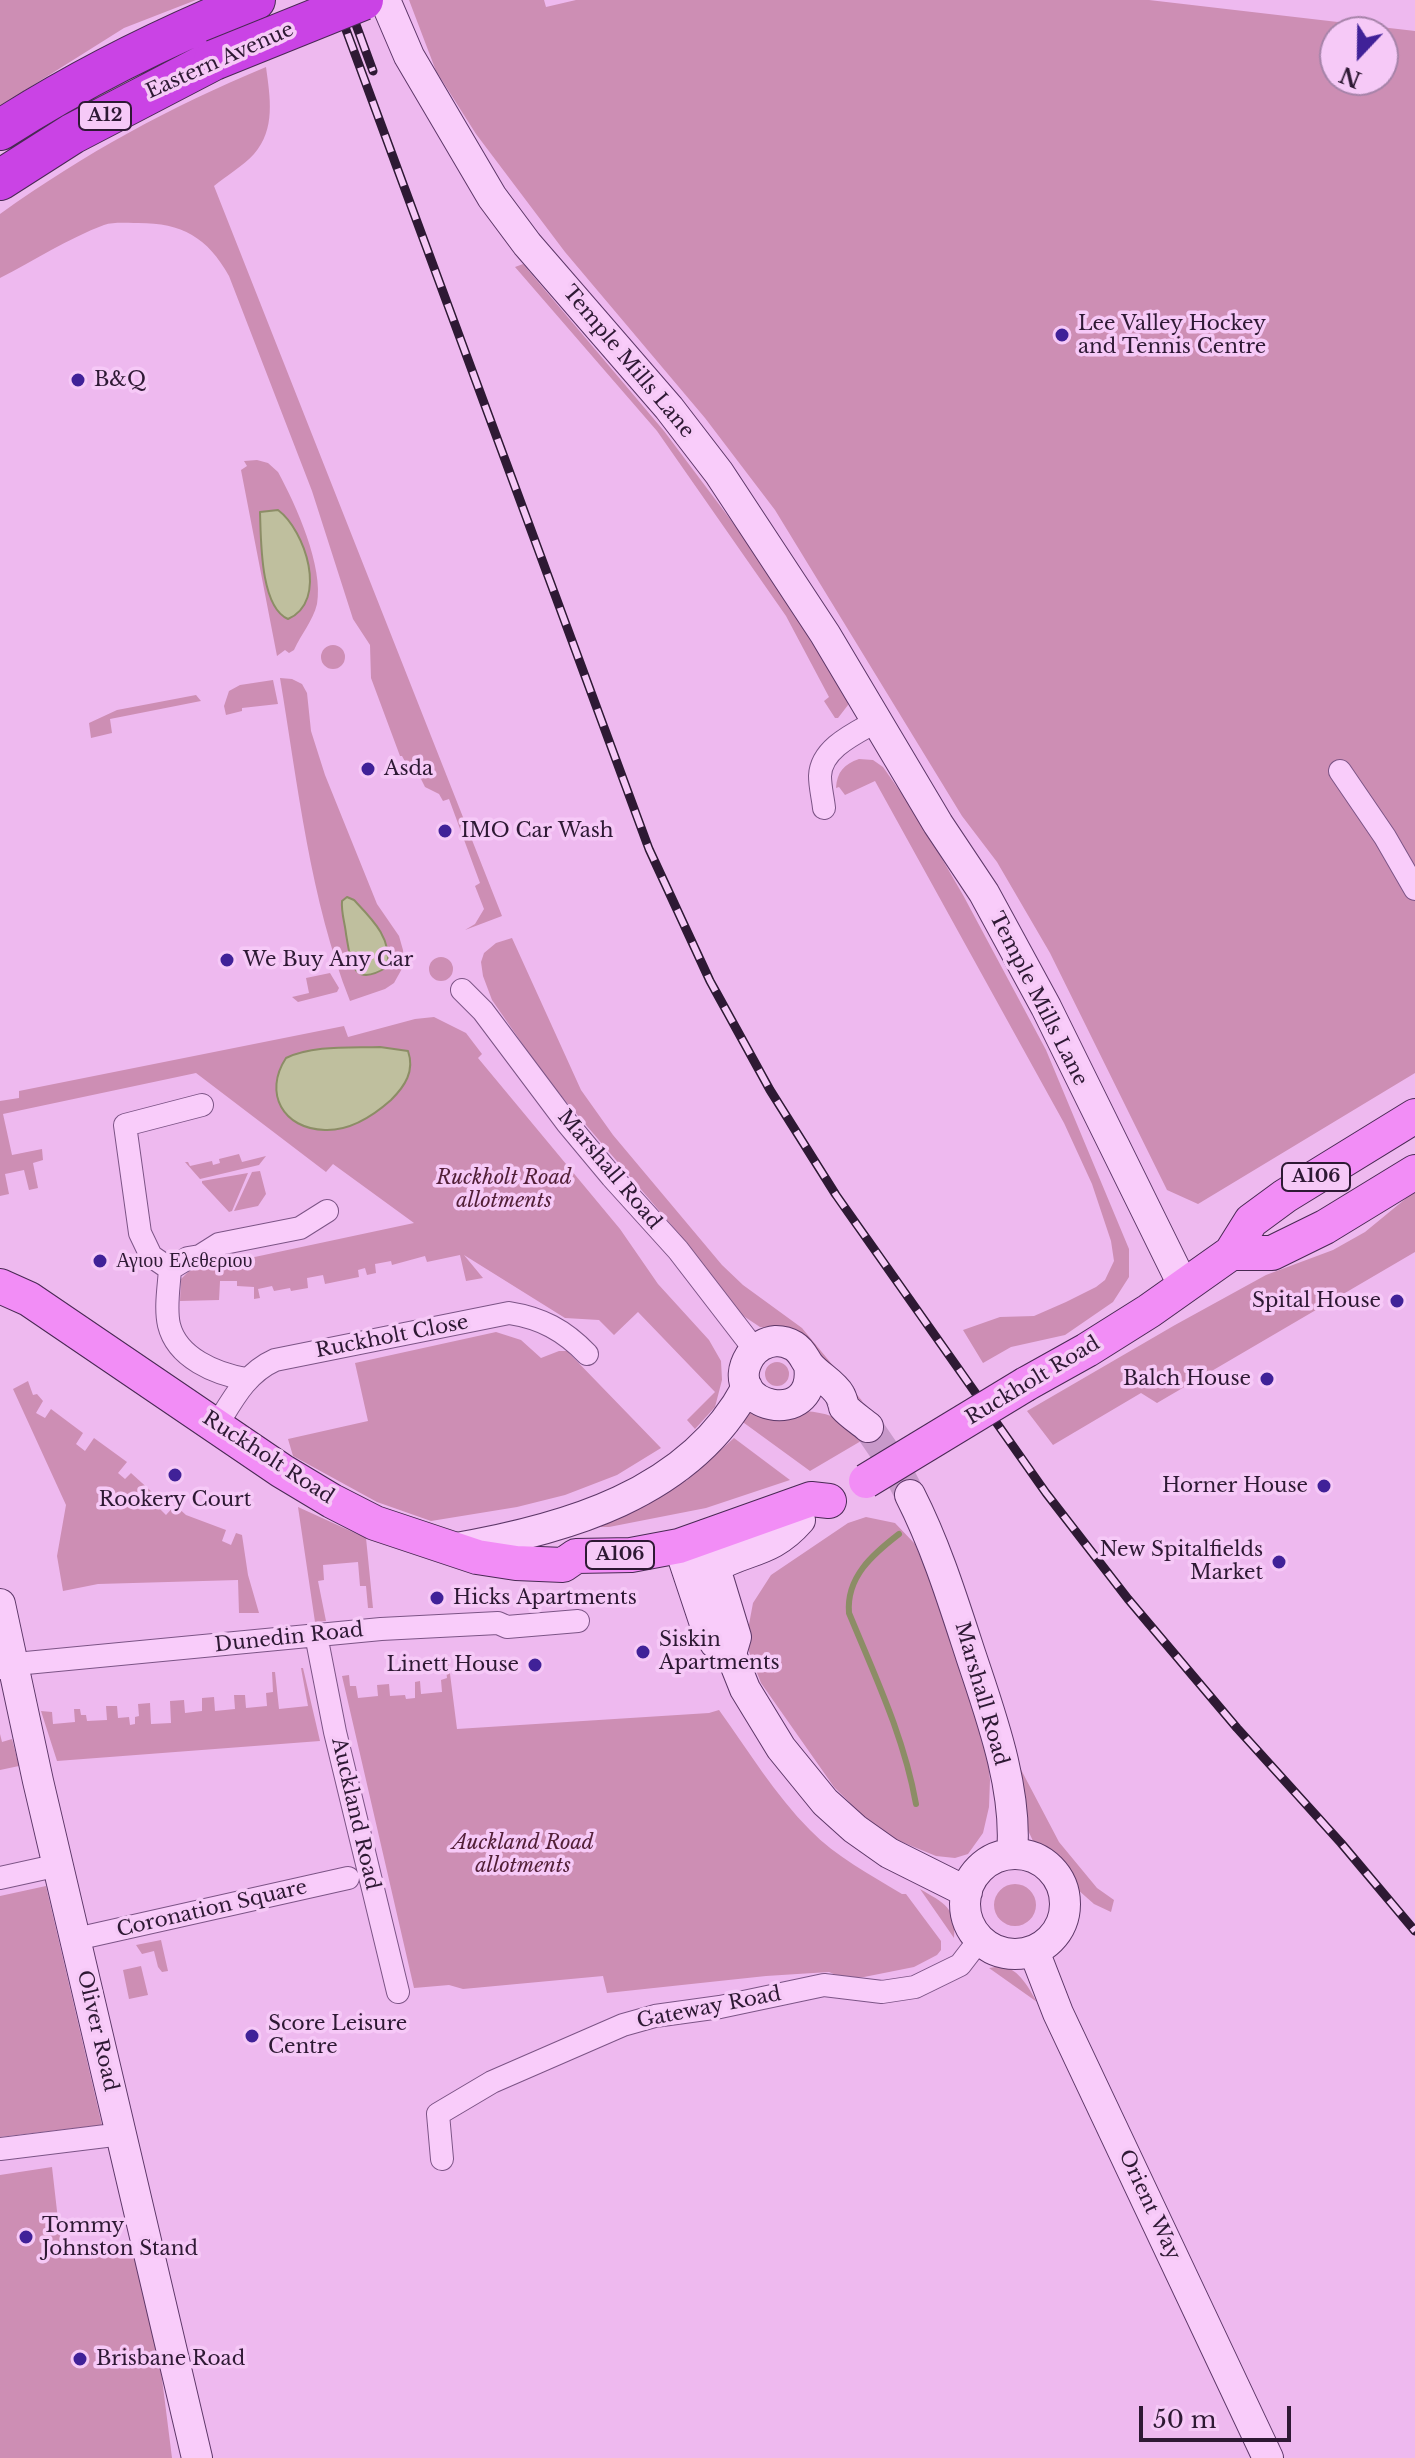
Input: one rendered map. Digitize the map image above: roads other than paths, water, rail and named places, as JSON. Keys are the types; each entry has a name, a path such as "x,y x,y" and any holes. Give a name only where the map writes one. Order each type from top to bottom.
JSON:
{"highway":[{"name":"Eastern Avenue","path":"0,130 121,59 203,20 255,0"},
{"name":"Eastern Avenue","path":"0,180 72,134 214,60 363,0"}],"main road":[{"name":"Ruckholt Road","path":"0,1286 29,1299 282,1471 375,1523 477,1557 563,1565 574,1576 644,1573 817,1513 829,1501 1149,1311 1231,1253 1251,1221 1274,1204 1415,1116"},
{"name":"A106","path":"1231,1253 1272,1253 1325,1227 1415,1172"},
{"name":"Ruckholt Road","path":"699,1552 811,1499 829,1501"}],"street":[{"name":"Temple Mills Lane","path":"385,0 409,56 492,197 527,244 669,408 719,473 778,560 938,824 984,893 1039,995 1183,1285"},
{"path":"824,808 820,775 829,754 877,721"},
{"path":"1340,771 1385,837 1415,889"},
{"name":"Marshall Road","path":"462,990 483,1011 585,1145 678,1250 755,1350"},
{"path":"170,1269 151,1256 140,1233 125,1125 202,1105"},
{"path":"170,1269 219,1244 300,1228 327,1211"},
{"path":"170,1269 168,1322 173,1339 187,1355 228,1376 246,1379"},
{"name":"Ruckholt Close","path":"217,1425 246,1379 275,1360 509,1313 530,1316 558,1329 587,1354"},
{"path":"809,1365 809,1381 797,1399 785,1406 769,1405 753,1396 747,1387 745,1367 755,1350 773,1342 787,1343 798,1349 809,1365 839,1393 844,1407 868,1427"},
{"path":"449,1549 511,1538 580,1519 623,1501 703,1448 735,1411 747,1387"},
{"path":"797,1399 826,1408 844,1407"},
{"name":"Marshall Road","path":"910,1495 926,1526 990,1715 1009,1798 1012,1854"},
{"path":"699,1552 704,1621 715,1643 731,1654 745,1689 781,1748 825,1802 855,1829 889,1853 967,1892"},
{"name":"Oliver Road","path":"0,1604 7,1667 59,1865 197,2458"},
{"name":"Dunedin Road","path":"7,1667 381,1629 498,1623 507,1627 578,1621"},
{"name":"Auckland Road","path":"316,1635 335,1732 398,1992"},
{"path":"1012,1854 1034,1858 1046,1865 1058,1877 1066,1908 1062,1923 1053,1937 1034,1951 1009,1954 996,1950 980,1939 967,1919 967,1892 976,1873 987,1863 1012,1854"},
{"path":"0,1878 59,1865"},
{"name":"Coronation Square","path":"76,1939 348,1878"},
{"name":"Gateway Road","path":"442,2159 438,2114 492,2082 569,2047 655,2016 720,2007 824,1985 882,1992 915,1987 960,1965 980,1939"},
{"name":"Orient Way","path":"1034,1951 1058,2013 1268,2458"},
{"path":"0,2149 122,2134"}],"waterway":[{"path":"899,1534 871,1558 857,1577 849,1600 849,1613 896,1731 916,1804"}],"tunnel":[{"path":"868,1427 910,1495"}],"railway":[{"path":"335,0 649,849 710,981 770,1090 836,1195 1046,1493 1128,1599 1415,1931"},
{"path":"347,0 373,71"}],"place":[{"name":"Lee Valley Hockey and Tennis Centre","path":"1062,335"},
{"name":"B&Q","path":"78,380"},
{"name":"Asda","path":"368,769"},
{"name":"IMO Car Wash","path":"445,831"},
{"name":"We Buy Any Car","path":"227,960"},
{"name":"Αγιου Ελεθεριου","path":"100,1261"},
{"name":"Spital House","path":"1397,1301"},
{"name":"Balch House","path":"1267,1379"},
{"name":"Rookery Court","path":"175,1475"},
{"name":"Horner House","path":"1324,1486"},
{"name":"New Spitalfields Market","path":"1279,1562"},
{"name":"Hicks Apartments","path":"437,1598"},
{"name":"Siskin Apartments","path":"643,1652"},
{"name":"Linett House","path":"535,1665"},
{"name":"Score Leisure Centre","path":"252,2036"},
{"name":"Tommy Johnston Stand","path":"26,2237"},
{"name":"Brisbane Road","path":"80,2359"}],"park label":[{"name":"Ruckholt Road allotments","path":"504,1190"},
{"name":"Auckland Road allotments","path":"523,1854"}]}
